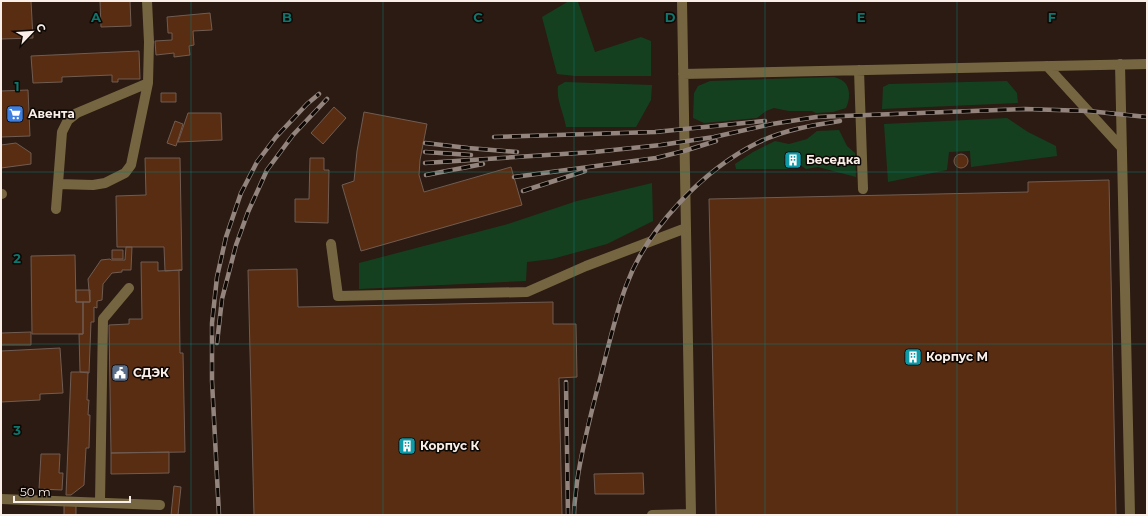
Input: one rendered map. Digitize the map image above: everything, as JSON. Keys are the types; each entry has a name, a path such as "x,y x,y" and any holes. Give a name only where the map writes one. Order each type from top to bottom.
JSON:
{"lane":[{"path":"58,184 93,185 106,183 125,173 131,165 148,83 149,42 147,1"},
{"path":"652,515 691,515 682,1"},
{"path":"1120,64 1130,515"},
{"path":"683,74 1147,64"},
{"path":"1046,66 1122,148"},
{"path":"859,70 863,190"},
{"path":"56,209 62,132 68,120 78,113 148,83"},
{"path":"331,244 338,296 527,292 586,266 686,228"},
{"path":"100,502 103,319 129,288"},
{"path":"1,499 160,505"}],"green space":[{"path":"569,1 579,1 578,2 595,52 641,37 651,41 651,76 575,76 557,74 542,17"},
{"path":"834,77 846,84 849,90 849,98 846,108 833,112 816,113 812,111 789,111 774,108 766,111 757,118 704,123 693,118 694,93 698,86 710,81"},
{"path":"1007,81 1017,93 1018,103 882,109 883,87 889,84"},
{"path":"565,82 652,85 651,100 636,127 566,127 559,102 558,91 558,86"},
{"path":"1007,118 1028,132 1056,146 1057,156 971,167 970,151 949,152 947,170 888,182 884,124"},
{"path":"839,130 847,146 855,153 856,177 818,167 806,169 799,164 787,169 736,169 735,164 753,152 775,141 789,144 807,139 817,131"},
{"path":"652,183 653,221 607,244 552,259 527,262 526,281 359,289 359,263 508,224 577,201"}],"building":[{"path":"1,1 31,1 33,38 1,39"},
{"path":"100,1 130,1 131,26 101,27"},
{"path":"210,13 212,30 193,31 194,45 189,46 190,55 174,57 174,53 156,55 155,41 172,40 172,33 168,33 167,17"},
{"path":"139,51 140,79 118,79 118,82 112,82 112,75 62,77 62,82 33,83 31,56"},
{"name":"Авента","path":"28,90 30,136 1,137 1,91"},
{"path":"161,93 176,93 176,102 161,102"},
{"path":"334,107 346,118 323,144 311,133"},
{"path":"364,112 427,124 420,160 419,175 424,192 511,167 522,205 361,251 342,185 354,181 357,151"},
{"path":"188,113 221,113 222,140 178,142"},
{"path":"175,121 183,124 176,146 167,143"},
{"path":"16,143 31,153 31,164 1,168 1,145"},
{"name":"Беседка","path":"790,152 796,152 801,157 799,166 796,168 790,168 785,163 785,157"},
{"path":"958,154 964,154 968,158 968,164 964,168 958,168 954,164 954,158"},
{"path":"145,158 180,158 182,270 165,271 164,247 117,247 116,196 146,195"},
{"path":"310,158 324,158 324,170 329,170 328,223 295,222 295,199 309,199"},
{"name":"Корпус М","path":"1109,180 1116,515 716,515 709,199 1028,192 1028,182"},
{"path":"126,247 132,247 131,270 122,270 122,272 112,273 103,284 102,300 97,301 97,308 94,307 94,322 91,322 89,373 80,372 79,334 83,334 83,302 90,302 88,279 101,260 125,260"},
{"path":"112,250 123,250 123,259 112,259"},
{"path":"75,255 76,302 83,302 83,334 32,334 31,256"},
{"path":"141,262 158,262 158,271 179,270 180,353 183,353 185,452 111,453 109,325 129,324 129,319 142,319"},
{"name":"Корпус К","path":"297,269 298,307 553,302 553,324 576,324 577,377 559,378 562,515 254,515 248,270"},
{"path":"76,290 90,290 90,302 76,302"},
{"path":"31,332 31,345 1,345 1,333"},
{"path":"60,348 63,393 40,394 40,400 1,402 1,351"},
{"path":"71,372 88,372 87,400 89,400 88,415 90,415 89,448 86,448 84,485 71,495 66,495"},
{"path":"169,452 169,473 111,474 111,453"},
{"path":"41,454 60,454 59,473 63,473 62,490 39,489"},
{"path":"643,473 644,494 595,494 594,474"},
{"path":"174,486 181,487 178,515 171,515"},
{"path":"64,505 76,505 76,515 64,515"}],"railway":[{"path":"219,515 212,381 212,323 217,277 226,237 241,193 257,162 276,137 307,104 319,94"},
{"path":"217,343 222,299 236,245 248,212 267,170 293,135 327,99"},
{"path":"425,163 594,152 661,145 714,137 772,124 816,117 1025,109 1088,111 1147,117"},
{"path":"494,137 655,132 765,121"},
{"path":"574,515 577,482 584,443 615,320 635,264 648,243 663,222 698,184 738,154 759,142 778,134 809,126 840,121"},
{"path":"514,177 656,158 716,141"},
{"path":"425,143 517,152"},
{"path":"425,152 471,155"},
{"path":"426,175 483,164"},
{"path":"523,191 585,171"},
{"path":"566,382 568,515"}],"place":[{"name":"Авента","path":"15,114"},
{"name":"Беседка","path":"793,160"},
{"name":"Корпус М","path":"913,357"},
{"name":"СДЭК","path":"120,373"},
{"name":"Корпус К","path":"407,446"}]}
